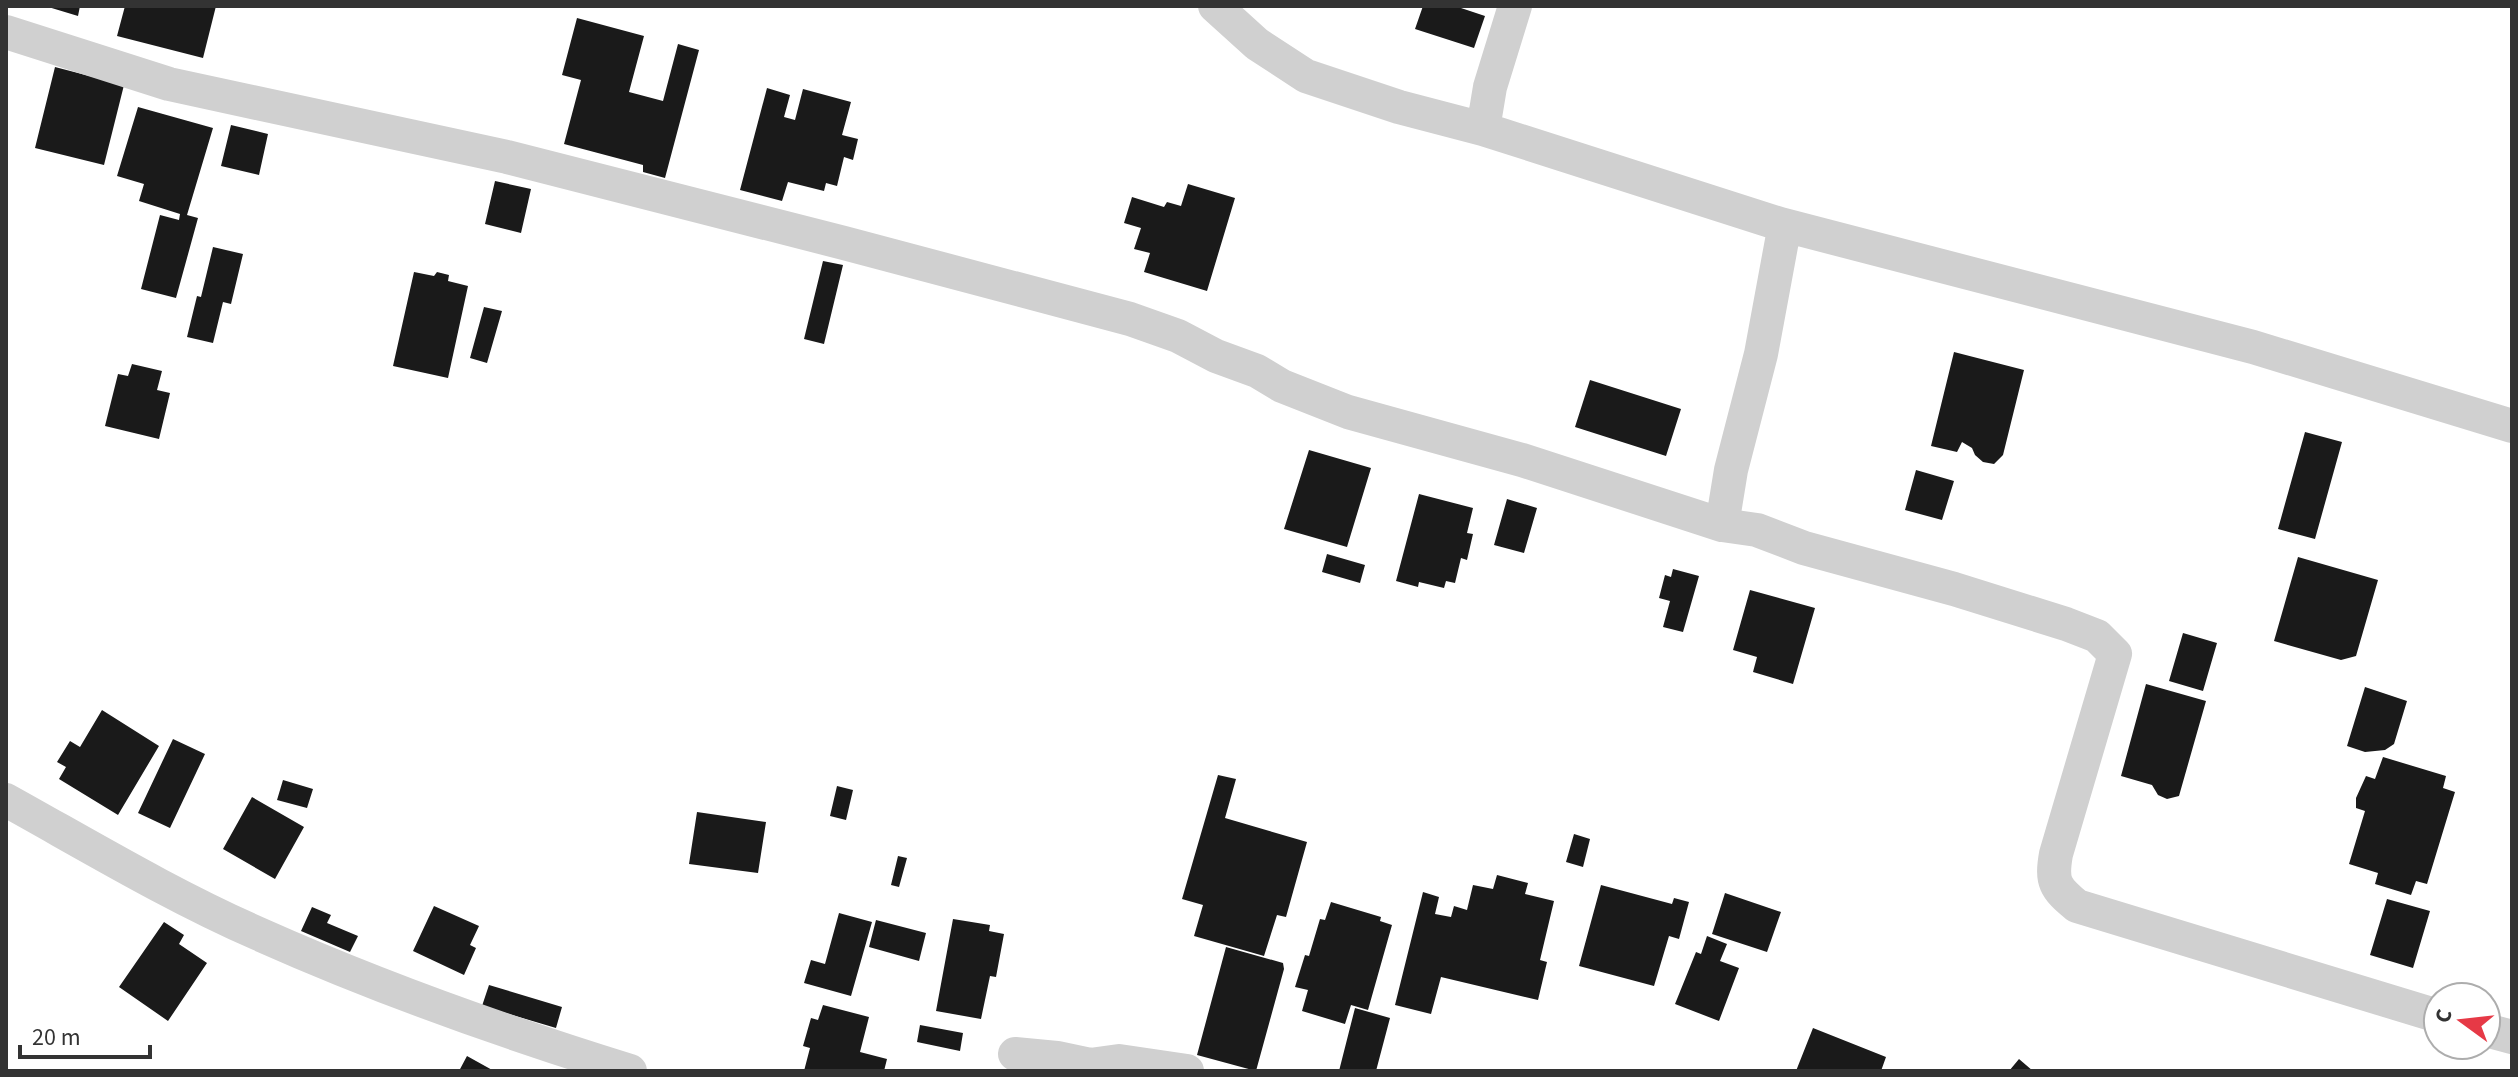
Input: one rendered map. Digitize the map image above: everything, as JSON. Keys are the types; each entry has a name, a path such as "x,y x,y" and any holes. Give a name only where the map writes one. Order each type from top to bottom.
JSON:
{"street":[{"path":"1215,6 1257,44 1306,76 1399,107 1483,129 1780,224 2253,347 2512,426"},
{"path":"1483,129 1490,87 1515,6"},
{"path":"6,32 169,84 507,157 1130,319 1178,336 1216,356 1257,371 1282,386 1348,412 1522,460 1722,525 1757,530 1804,548 1954,589 2097,636 2115,654 2056,854 2053,876 2063,894 2077,906 2422,1011"},
{"path":"1722,525 1731,470 1761,354 1783,235 1780,224"},
{"path":"6,800 257,934 400,994 519,1037 630,1071"},
{"path":"1015,1054 1057,1058 1087,1068 1119,1061 1187,1071"}],"building":[{"path":"45,6 80,6 78,16"},
{"path":"125,6 216,6 203,58 117,36"},
{"path":"1423,6 1455,6 1485,16 1474,48 1415,29"},
{"path":"577,18 644,36 629,92 663,101 678,44 699,50 665,178 643,172 643,165 564,144 581,80 562,75"},
{"path":"55,67 124,85 104,165 35,148"},
{"path":"767,88 790,95 784,117 795,120 803,89 851,102 842,135 858,139 853,160 844,157 837,186 826,183 824,191 788,182 782,201 740,190"},
{"path":"138,107 213,128 187,215 198,218 176,298 141,289 160,215 179,220 180,214 139,201 144,184 117,176"},
{"path":"231,125 268,134 259,175 221,166"},
{"path":"495,181 531,189 521,233 485,224"},
{"path":"1188,184 1235,198 1207,291 1144,272 1150,253 1134,249 1141,228 1124,223 1132,197 1164,207 1167,202 1181,206"},
{"path":"213,247 243,254 231,304 223,302 213,343 187,337"},
{"path":"823,261 843,265 824,344 804,339"},
{"path":"414,272 449,275 448,281 468,286 448,378 393,366"},
{"path":"484,307 502,311 487,363 470,358"},
{"path":"1954,352 2024,370 2003,455 1994,464 1983,462 1972,448 1962,442 1957,452 1931,446"},
{"path":"132,364 162,371 157,390 170,393 159,439 105,426 118,374 128,376"},
{"path":"1590,380 1681,409 1666,456 1575,427"},
{"path":"2305,432 2342,442 2315,539 2278,529"},
{"path":"1309,450 1371,468 1347,547 1284,529"},
{"path":"1916,470 1954,481 1942,520 1905,510"},
{"path":"1419,494 1473,508 1467,533 1473,534 1467,560 1461,558 1455,583 1446,581 1444,588 1419,582 1418,587 1396,581"},
{"path":"1507,499 1537,508 1524,553 1494,545"},
{"path":"1327,554 1365,565 1360,583 1322,572"},
{"path":"2298,557 2378,580 2356,656 2341,660 2274,641"},
{"path":"1673,569 1699,576 1683,632 1663,627 1670,601 1659,598 1665,575 1671,577"},
{"path":"1750,590 1815,608 1793,684 1753,672 1757,657 1733,650"},
{"path":"2183,633 2217,643 2203,691 2169,681"},
{"path":"2146,684 2206,701 2179,796 2167,799 2158,795 2152,785 2121,776"},
{"path":"2365,687 2407,701 2394,744 2385,750 2365,752 2347,746"},
{"path":"102,710 159,746 118,815 59,779 66,767 57,762 70,741 80,747"},
{"path":"173,739 205,754 170,828 138,813"},
{"path":"2383,757 2446,776 2443,788 2455,792 2427,884 2416,881 2411,895 2375,884 2378,873 2349,864 2365,811 2356,808 2356,798 2366,776 2375,779"},
{"path":"1218,775 1236,779 1225,818 1307,842 1286,917 1277,915 1264,956 1194,936 1203,905 1182,899"},
{"path":"283,780 313,789 307,808 277,800"},
{"path":"837,786 853,790 846,820 830,816"},
{"path":"252,797 304,827 275,879 223,849"},
{"path":"697,812 766,822 758,873 689,864"},
{"path":"1574,834 1590,839 1583,867 1566,862"},
{"path":"898,856 907,858 899,887 891,885"},
{"path":"1497,875 1528,883 1525,894 1554,901 1540,960 1547,962 1538,1000 1441,977 1431,1014 1395,1005 1423,892 1439,897 1435,914 1451,917 1454,906 1467,910 1473,885 1493,889"},
{"path":"1601,885 1672,904 1674,898 1689,902 1679,939 1669,936 1654,986 1579,966"},
{"path":"1725,893 1781,912 1767,952 1712,934"},
{"path":"2387,899 2430,911 2413,968 2370,955"},
{"path":"1331,902 1381,917 1380,921 1392,925 1368,1010 1351,1005 1345,1024 1302,1011 1308,990 1295,987 1305,955 1309,956 1320,919 1325,920"},
{"path":"434,906 479,926 470,945 476,948 464,975 413,951"},
{"path":"312,907 331,915 327,923 358,936 350,952 301,931"},
{"path":"839,913 872,922 851,996 804,983 811,960 825,964"},
{"path":"953,919 990,925 989,931 1004,934 996,977 990,976 981,1019 936,1011"},
{"path":"876,920 926,933 919,961 869,947"},
{"path":"164,922 184,935 179,944 207,963 168,1021 119,987"},
{"path":"1707,936 1727,944 1720,961 1739,968 1719,1021 1675,1004 1696,952 1701,954"},
{"path":"1226,947 1283,963 1284,969 1256,1071 1197,1055"},
{"path":"489,985 562,1007 556,1028 482,1006"},
{"path":"823,1005 869,1017 860,1052 887,1059 884,1071 804,1071 810,1048 803,1046 811,1018 818,1020"},
{"path":"1355,1008 1390,1018 1376,1071 1339,1071"},
{"path":"920,1025 963,1033 960,1051 917,1042"},
{"path":"1813,1028 1886,1057 1881,1071 1796,1071"},
{"path":"467,1056 494,1071 459,1071"},
{"path":"2019,1059 2033,1071 2009,1071"}]}
